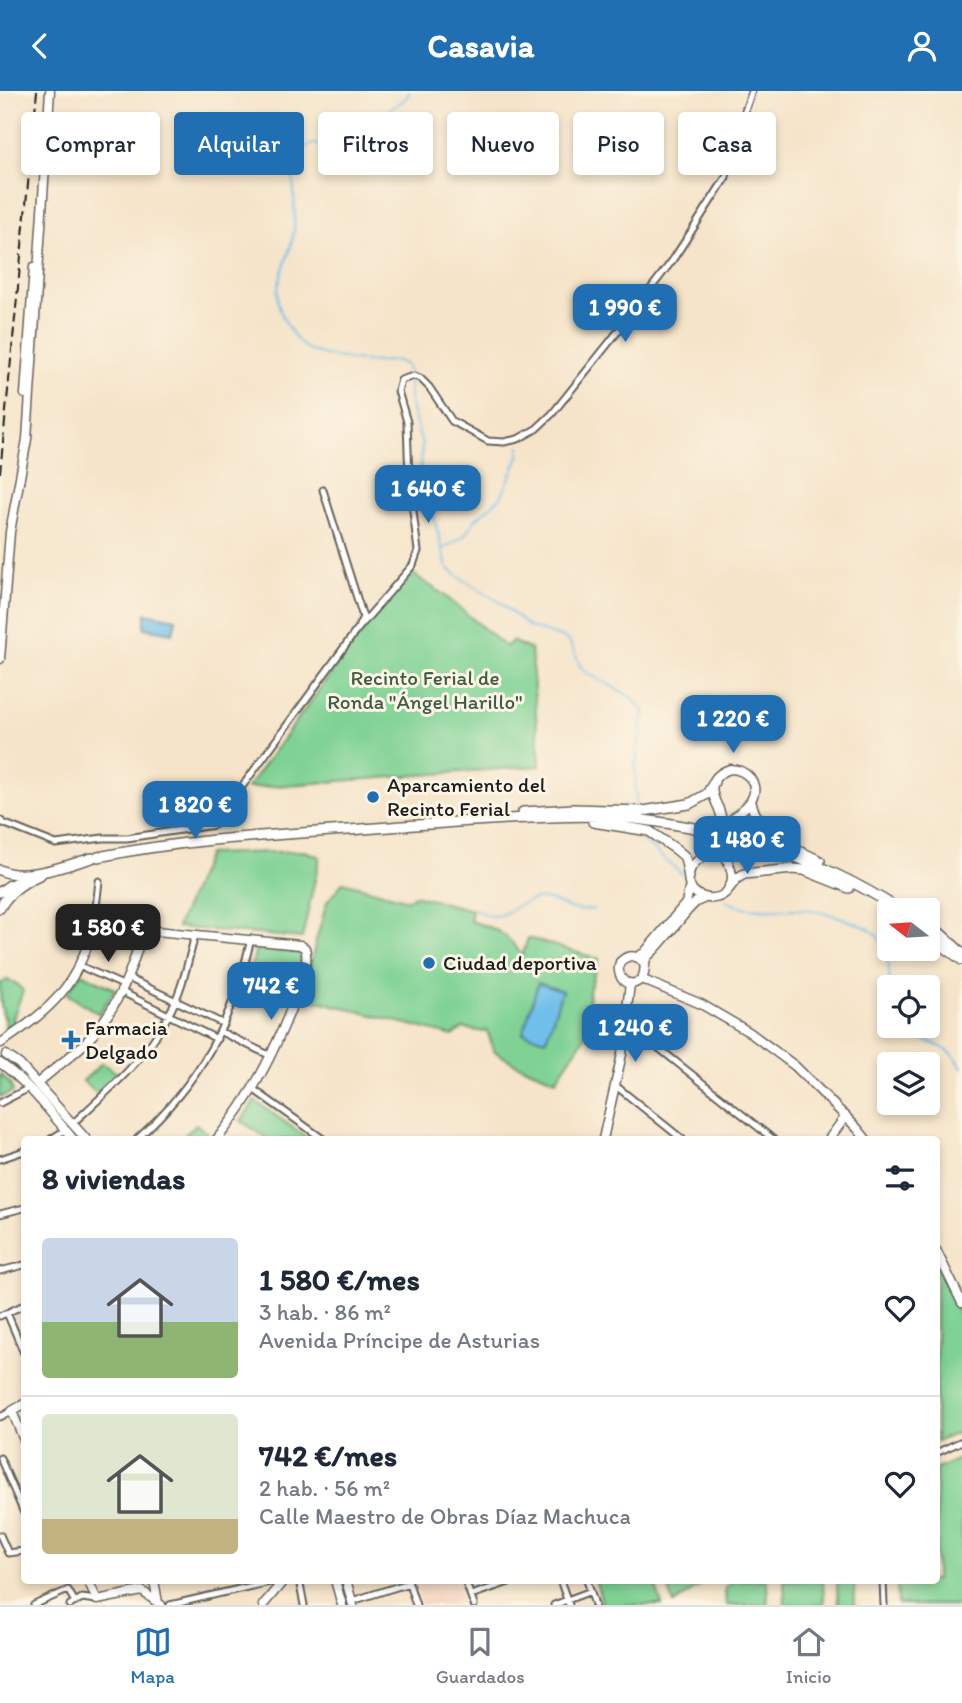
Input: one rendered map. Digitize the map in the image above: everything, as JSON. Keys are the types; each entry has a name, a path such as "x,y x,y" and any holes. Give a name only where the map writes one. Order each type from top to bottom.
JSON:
{"main road":[{"path":"24,450 31,297 50,91"},
{"path":"0,659 9,545 27,439 42,199"},
{"path":"27,353 35,322 31,297"},
{"path":"452,822 487,814 573,810 643,811 690,804 707,794 713,782 717,776 730,769 749,776 753,782 754,796 751,803 724,827 719,807 712,795 713,782"},
{"path":"751,803 754,814 764,829 777,841 892,898"},
{"path":"719,807 730,812 741,810"},
{"path":"0,892 38,873 95,857 195,842 452,822 609,817 667,822 762,845 818,866 879,898"},
{"path":"406,826 599,822 649,831 677,850 686,861 694,891 705,898"},
{"path":"729,888 732,876 720,842 693,864 686,903 644,953 637,957 625,957 618,966 624,981 630,983 641,979 645,973 646,959 696,902 725,894 736,879 744,874 804,870 842,884 877,903"},
{"path":"704,857 718,857 729,865"},
{"path":"0,870 12,874 38,873"},
{"path":"0,908 13,890 50,870"},
{"path":"82,1136 68,1127 33,1086 19,1078 2,1060 6,1048 1,1043 48,1008 64,990 80,966 94,925 251,939 300,945 305,948 307,954 300,985 272,1056 253,1089 219,1136"},
{"path":"33,1086 85,1043 104,1021 125,985 143,930"},
{"path":"940,934 961,955"},
{"path":"940,938 961,955"},
{"path":"940,942 961,955"},
{"path":"637,957 645,966"},
{"path":"641,979 701,1004 749,1032 795,1066 863,1136"},
{"path":"604,1136 616,1086 630,983"},
{"path":"831,1136 846,1116"},
{"path":"68,1127 72,1136"},
{"path":"940,1258 962,1303"},
{"path":"21,1406 12,1411 21,1433"},
{"path":"90,1584 97,1600 142,1591 160,1604"},
{"path":"155,1584 160,1604"},
{"path":"263,1605 281,1584"},
{"path":"336,1584 342,1605"},
{"path":"347,1584 353,1603"}],"street":[{"path":"1,822 56,843 127,838 214,825 356,631 413,565 418,551 409,479 407,422 398,391 399,383 404,378 414,376 420,379 429,387 452,421 488,441 518,439 536,429 552,414 612,339 691,232 726,177 736,136 752,91"},
{"path":"323,490 363,617 356,631"},
{"path":"94,925 99,881"},
{"path":"55,1136 133,1067 151,1044 176,1001 195,935"},
{"path":"139,1136 185,1089 217,1039 239,987 251,939"},
{"path":"80,966 125,985 176,1001 224,1024"},
{"path":"125,985 169,1015 217,1039"},
{"path":"626,1022 769,1136"},
{"path":"220,1032 272,1056"},
{"path":"0,1103 33,1086"},
{"path":"616,1086 678,1136"},
{"path":"253,1089 319,1136"},
{"path":"0,1159 21,1152"},
{"path":"0,1215 21,1210"},
{"path":"1,1271 21,1266"},
{"path":"0,1316 21,1306"},
{"path":"7,1313 21,1346"},
{"path":"0,1417 12,1411"},
{"path":"940,1451 962,1441"},
{"path":"0,1458 21,1506"},
{"path":"0,1535 8,1553 21,1551"},
{"path":"170,1605 262,1584"},
{"path":"300,1584 303,1604"},
{"path":"353,1603 404,1584"},
{"path":"409,1584 414,1604"},
{"path":"467,1584 474,1605"},
{"path":"471,1595 503,1584"},
{"path":"561,1584 568,1603"},
{"path":"588,1584 596,1605"},
{"path":"883,1584 884,1605"},
{"path":"34,1605 68,1590 72,1604 82,1598 97,1600"},
{"path":"554,1605 568,1603 591,1591"}],"shaded area":[{"path":"415,1584 460,1584 464,1595 460,1597 461,1600 446,1605 422,1605"}],"green space":[{"name":"Recinto Ferial de Ronda \"Ángel Harillo\"","path":"410,572 444,595 506,647 512,641 531,650 540,766 247,788 358,637"},
{"path":"304,851 320,857 302,938 177,927 208,854"},
{"name":"Ciudad deportiva","path":"343,882 408,900 414,895 472,910 470,921 500,933 522,956 528,938 599,959 589,991 586,1035 556,1080 516,1064 494,1051 487,1030 484,1032 463,1028 453,1036 303,997 327,902"},
{"path":"256,948 302,953 290,998 247,986"},
{"path":"81,973 115,989 99,1014 67,994"},
{"path":"7,980 16,983 23,991 13,1020 19,1026 9,1032 0,996 0,984"},
{"path":"102,1063 118,1074 97,1094 83,1081"},
{"path":"0,1074 10,1083 13,1092 0,1097"},
{"path":"255,1101 305,1136 264,1136 241,1121"},
{"path":"196,1124 211,1136 184,1136"},
{"path":"940,1268 962,1320 962,1431 940,1440"},
{"path":"962,1458 962,1605 898,1605 897,1584 940,1584 940,1467"},
{"path":"596,1584 655,1584 662,1605 603,1605"},
{"path":"667,1584 702,1584 674,1604"},
{"path":"729,1584 767,1584 768,1605 726,1605 725,1587"},
{"path":"784,1584 823,1584 824,1605 785,1605"},
{"path":"837,1584 854,1584 855,1605 838,1605"}],"water":[{"path":"146,613 176,619 173,633 144,628"},
{"path":"538,983 562,991 546,1040 523,1033"}],"waterway":[{"path":"409,374 406,365 397,361 352,360 320,354 306,348 297,340 280,311 278,289 294,227 292,161 298,152 313,144 348,145 363,142 386,113 404,100 410,91"},
{"path":"409,379 410,402 422,444 421,468 447,567 498,601 529,627 564,638 570,643 585,672 632,698 644,711 635,769 636,806"},
{"path":"442,550 464,536 476,519 501,497 519,457 520,446"},
{"path":"639,835 682,874"},
{"path":"475,909 492,916 500,915 536,899 552,901 578,910 594,909"},
{"path":"725,900 747,908 823,912 868,928 875,933 884,947 890,975"},
{"path":"918,1038 949,1051 962,1068"}],"railway":[{"path":"0,473 37,91"}],"place":[{"name":"Aparcamiento del Recinto Ferial","path":"373,797"},
{"name":"Ciudad deportiva","path":"429,963"},
{"name":"Farmacia Delgado","path":"71,1040"}]}
